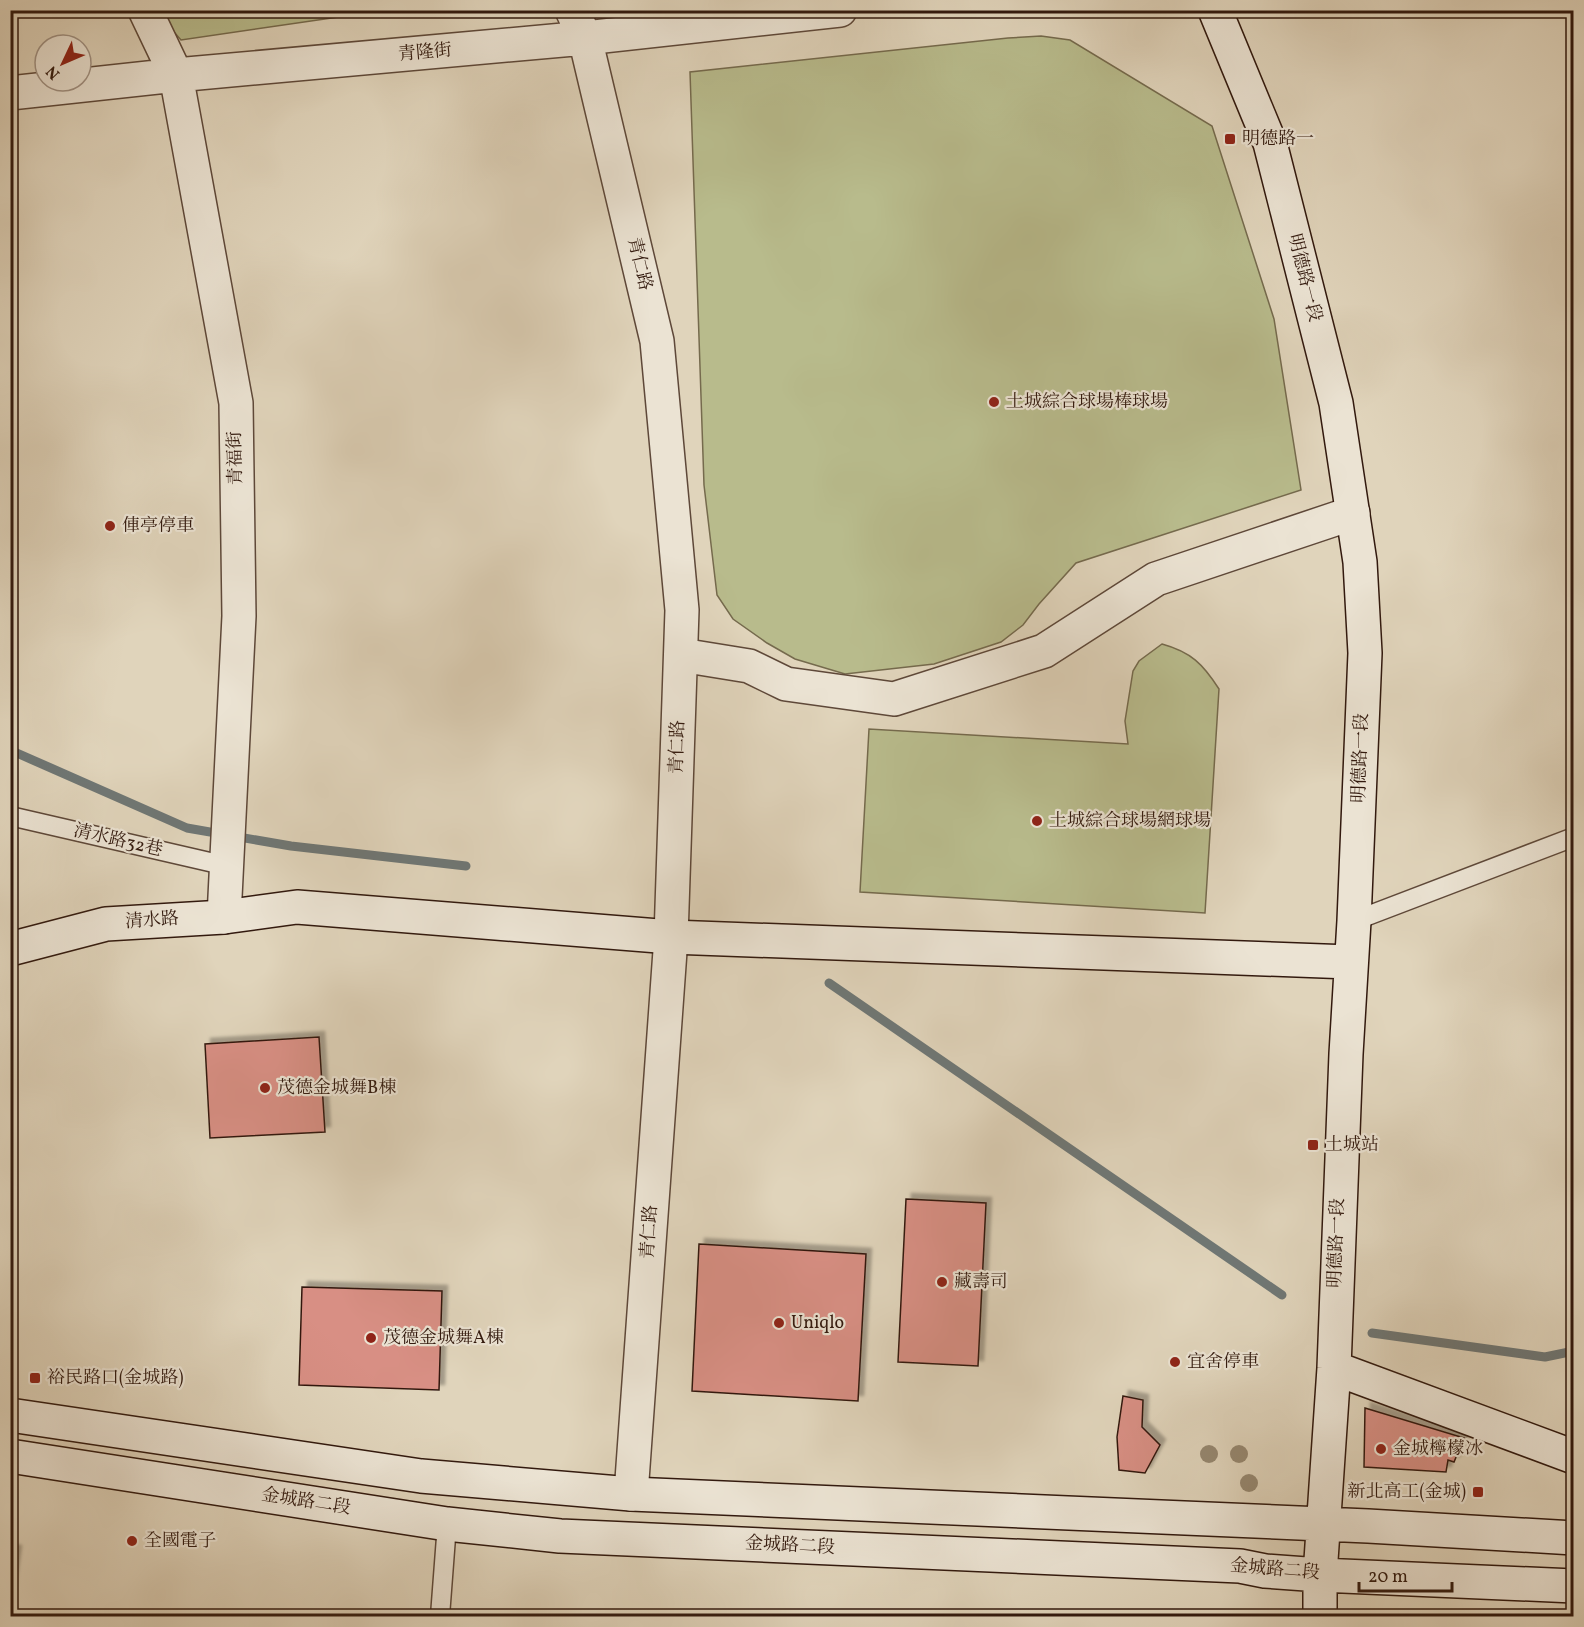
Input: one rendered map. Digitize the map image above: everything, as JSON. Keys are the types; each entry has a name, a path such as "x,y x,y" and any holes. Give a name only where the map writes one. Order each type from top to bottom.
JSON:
{"street":[{"name":"青福街","path":"145,10 176,75 236,403 239,616 224,917"},
{"name":"青隆街","path":"10,93 176,75 579,24 840,10"},
{"name":"明德路一段","path":"1215,10 1270,143 1336,403 1360,562 1365,653 1334,1368 1320,1575 1320,1617"},
{"name":"青仁路","path":"579,24 657,341 682,610 671,937 631,1494"},
{"path":"681,656 749,666 786,684 894,699 1044,651 1156,579 1353,513"},
{"name":"清水路","path":"10,949 106,924 224,917 297,907 671,937 1350,962"},
{"path":"1334,1368 1574,1457"},
{"path":"10,1415 421,1476 631,1494 1574,1538"},
{"name":"金城路二段","path":"10,1456 447,1524 560,1536 1240,1566 1265,1571 1320,1575 1574,1586"}],"lane":[{"name":"清水路32巷","path":"10,816 226,866"},
{"path":"1354,921 1574,837"},
{"path":"440,1617 447,1524"}],"green space":[{"path":"161,11 380,11 181,40 167,24"},
{"name":"土城綜合球場棒球場","path":"1041,36 1070,40 1212,126 1274,319 1301,490 1076,563 1023,625 1001,642 934,664 845,674 795,659 733,619 717,595 704,485 690,72"},
{"name":"土城綜合球場網球場","path":"1162,644 1189,655 1219,689 1205,913 860,892 869,729 1128,744 1125,721 1133,671 1139,661"}],"building":[{"name":"茂德金城舞B棟","path":"319,1037 325,1132 210,1138 205,1044"},
{"name":"藏壽司","path":"906,1199 986,1203 978,1366 898,1362"},
{"name":"Uniqlo","path":"699,1244 866,1254 858,1401 692,1391"},
{"name":"茂德金城舞A棟","path":"302,1287 442,1291 439,1390 299,1385"},
{"path":"1123,1396 1143,1400 1142,1427 1160,1445 1145,1473 1119,1470 1117,1437"},
{"path":"1365,1408 1464,1438 1454,1462 1448,1460 1446,1472 1364,1467"},
{"path":"10,1550 16,1551 10,1593"}],"waterway":[{"path":"10,750 187,828 291,846 466,866"},
{"path":"829,983 1282,1295"},
{"path":"1372,1333 1545,1357 1574,1351"}],"place":[{"name":"明德路一","path":"1230,139"},
{"name":"土城綜合球場棒球場","path":"994,402"},
{"name":"俥亭停車","path":"110,526"},
{"name":"土城綜合球場網球場","path":"1037,821"},
{"name":"茂德金城舞B棟","path":"265,1088"},
{"name":"土城站","path":"1313,1145"},
{"name":"藏壽司","path":"942,1282"},
{"name":"Uniqlo","path":"779,1323"},
{"name":"茂德金城舞A棟","path":"371,1338"},
{"name":"宜舍停車","path":"1175,1362"},
{"name":"裕民路口(金城路)","path":"35,1378"},
{"name":"金城檸檬冰","path":"1381,1449"},
{"name":"新北高工(金城)","path":"1478,1492"},
{"name":"全國電子","path":"132,1541"}]}
